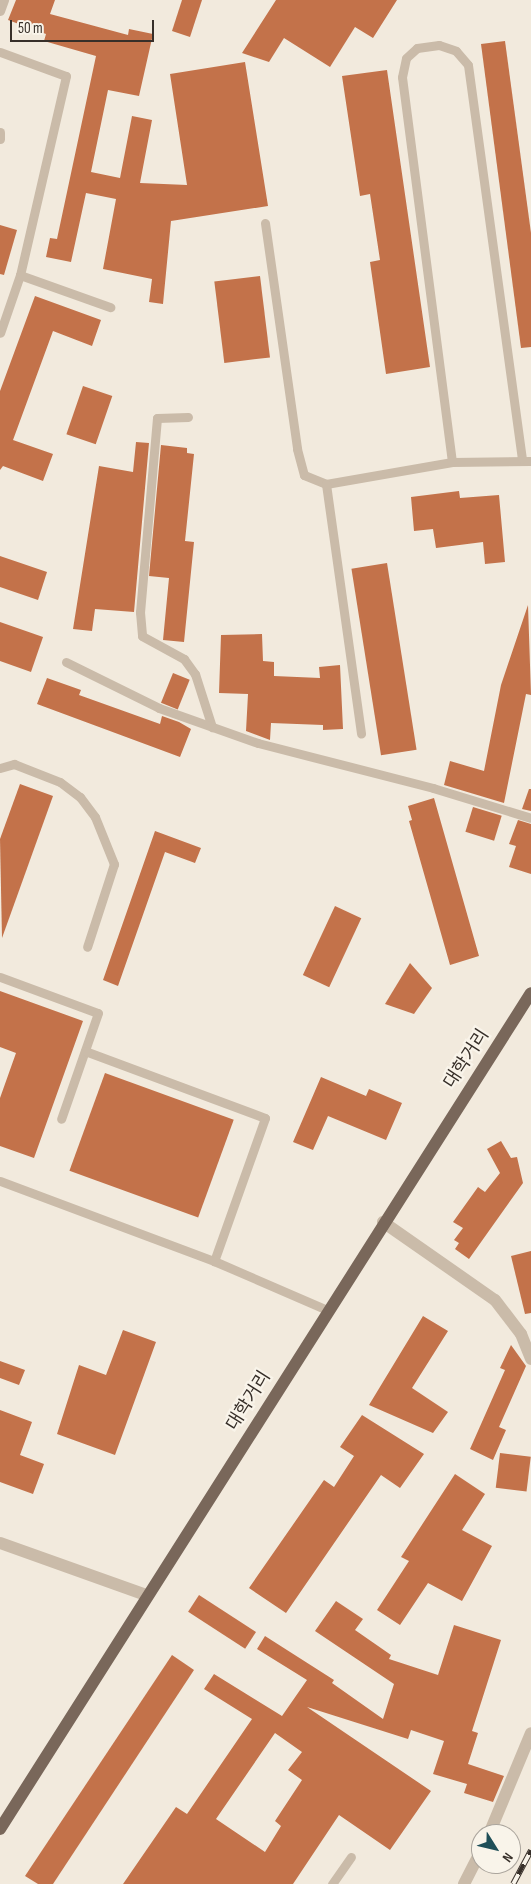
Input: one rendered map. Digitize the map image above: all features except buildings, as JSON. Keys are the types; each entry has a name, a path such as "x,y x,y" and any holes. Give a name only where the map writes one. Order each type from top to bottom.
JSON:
{"main road":[{"name":"대학거리","path":"0,1829 327,1310 531,993"}],"street":[{"path":"383,1222 495,1300 521,1334 531,1359"},
{"path":"0,1543 146,1595"},
{"path":"492,1824 531,1733"},
{"path":"464,1884 471,1870"}],"lane":[{"path":"0,11 4,0"},
{"path":"265,223 297,449 304,475 326,484 452,462 526,459 468,65 456,51 439,45 417,48 406,58 402,77 452,462"},
{"path":"0,52 66,76 20,275 0,333"},
{"path":"0,132 0,139"},
{"path":"20,275 110,307"},
{"path":"188,417 157,418 141,620 142,636 184,659 195,674 212,727"},
{"path":"326,484 360,734"},
{"path":"66,662 159,708 258,744 433,788 531,818"},
{"path":"0,768 14,764 60,782 80,797 95,817 114,864 87,948"},
{"path":"0,977 98,1013 61,1119"},
{"path":"85,1051 265,1118 214,1261"},
{"path":"0,1181 214,1261 327,1310"},
{"path":"332,1884 351,1857"}],"railway":[{"path":"513,1884 531,1850"}]}
